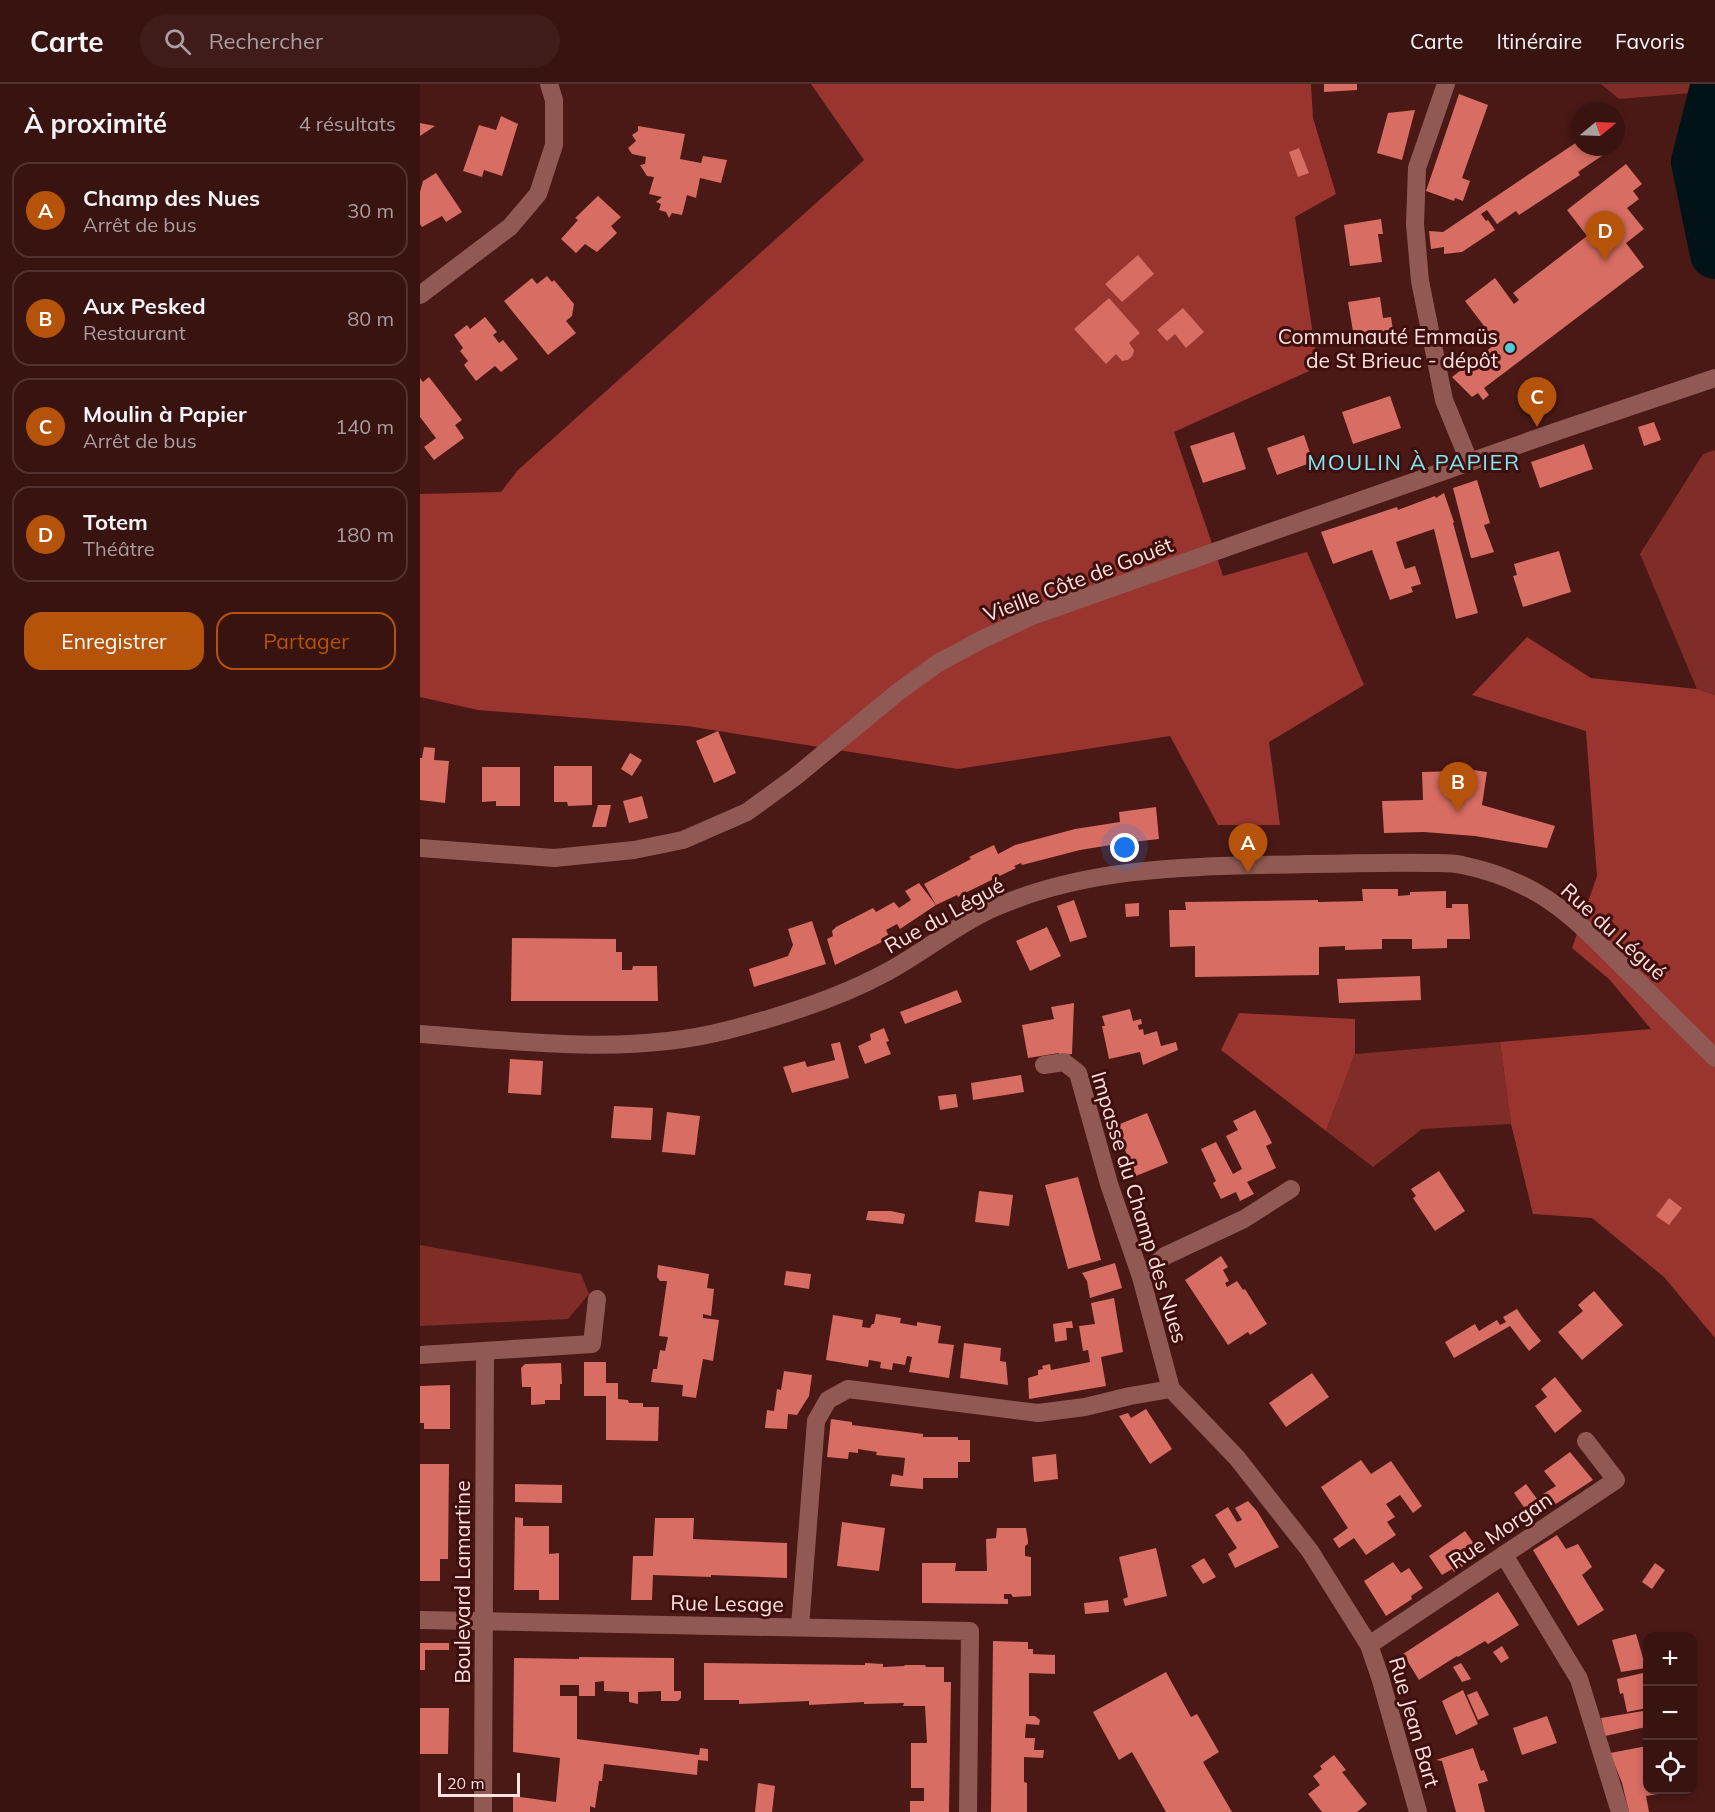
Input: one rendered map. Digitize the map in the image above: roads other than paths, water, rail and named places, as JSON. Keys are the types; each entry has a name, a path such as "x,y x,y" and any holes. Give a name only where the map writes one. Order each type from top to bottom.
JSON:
{"street":[{"path":"420,295 510,227 538,195 554,145 554,100 549,84"},
{"path":"1446,84 1417,168 1415,224 1420,280 1444,400 1469,461"},
{"name":"Vieille Côte de Gouët","path":"420,848 554,858 634,850 683,840 747,812 795,777 898,692 938,663 1032,616 1469,461 1715,378"},
{"name":"Rue du Légué","path":"420,1034 574,1044 681,1040 764,1021 849,991 887,972 992,909 1074,881 1168,868 1407,862 1459,864 1523,885 1546,898 1592,936 1715,1058"},
{"name":"Impasse du Champ des Nues","path":"1044,1065 1064,1062 1078,1073 1108,1184 1141,1277 1171,1389"},
{"path":"1141,1277 1165,1256 1244,1219 1291,1189"},
{"path":"420,1355 592,1344 597,1299"},
{"name":"Boulevard Lamartine","path":"483,1812 485,1352"},
{"path":"800,1627 816,1421 828,1400 848,1389 1038,1413 1085,1407 1171,1389"},
{"name":"Rue Jean Bart","path":"1171,1389 1237,1458 1310,1551 1369,1645 1418,1812"},
{"name":"Rue Morgan","path":"1369,1645 1616,1480 1586,1441"},
{"path":"1504,1555 1579,1679 1620,1812"},
{"name":"Rue Lesage","path":"420,1620 970,1631 968,1812"}],"waterway":[{"path":"1715,87 1696,162 1715,254"}],"place":[{"name":"Totem","path":"1605,261"},
{"name":"Communauté Emmaüs de St Brieuc - dépôt","path":"1510,348"},
{"name":"Moulin à Papier","path":"1537,427"},
{"name":"Aux Pesked","path":"1458,812"},
{"name":"Champ des Nues","path":"1248,873"}],"district":[{"name":"MOULIN À PAPIER","path":"1414,462"}]}
